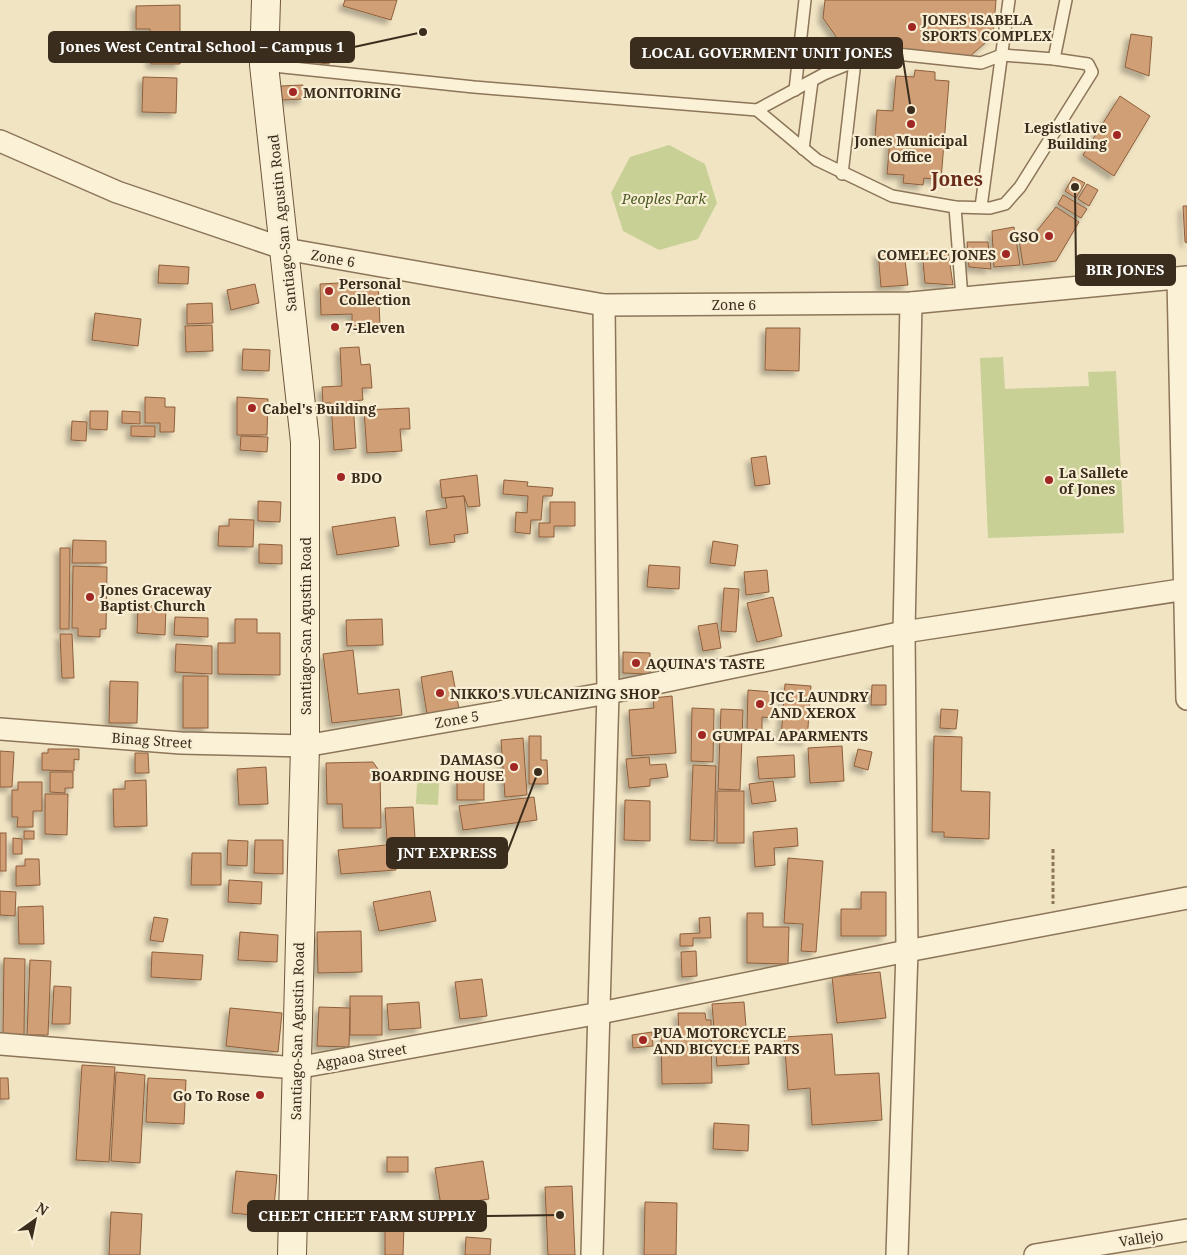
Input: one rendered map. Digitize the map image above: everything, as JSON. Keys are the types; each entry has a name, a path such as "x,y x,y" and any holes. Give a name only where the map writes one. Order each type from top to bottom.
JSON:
{"main road":[{"name":"Santiago-San Agustin Road","path":"266,0 264,65 306,442 305,746 292,1255"}],"street":[{"name":"Zone 6","path":"0,141 117,192 285,249 604,305 911,303 1182,278"},
{"path":"1182,278 1187,699"},
{"path":"897,1255 906,951 904,632 911,303"},
{"path":"592,1255 608,693 604,305"},
{"name":"Zone 5","path":"305,746 608,693 904,632 1186,589"},
{"name":"Binag Street","path":"0,729 181,743 305,746"},
{"name":"Agpaoa Street","path":"0,1044 296,1068 600,1013 906,951 1187,898"},
{"name":"Vallejo","path":"1035,1255 1187,1230"}],"lane":[{"path":"795,90 805,0"},
{"path":"981,207 1009,0"},
{"path":"1054,59 1066,0"},
{"path":"264,65 474,87 757,110 812,81 878,52 981,63 1002,55 1054,59 1088,64 1092,72 1020,188 1005,204 990,208 955,207 892,196 842,174 817,160 757,110"},
{"path":"842,174 856,62"},
{"path":"803,149 812,81"},
{"path":"955,207 962,298"}],"path":[{"path":"1053,849 1053,924"}],"green space":[{"name":"Peoples Park","path":"669,145 705,164 717,203 698,239 659,250 623,231 611,193 630,157"},
{"path":"1003,357 1005,389 1089,386 1088,372 1116,371 1124,533 988,538 980,358"},
{"path":"417,782 439,783 438,805 416,804"}],"building":[{"path":"345,0 397,0 391,20 343,6"},
{"name":"JONES ISABELA SPORTS COMPLEX","path":"825,0 996,0 993,36 969,57 842,45 823,18"},
{"path":"180,5 180,64 151,64 150,29 136,29 136,6"},
{"path":"1131,34 1152,37 1149,76 1125,67"},
{"path":"287,39 331,44 329,64 285,59"},
{"name":"Jones Municipal Office","path":"915,70 935,72 935,80 949,81 941,180 924,178 923,185 903,183 904,175 887,174 890,139 875,137 877,110 893,111 896,76 914,77"},
{"path":"143,77 177,78 176,113 142,112"},
{"name":"MONITORING","path":"303,85 304,99 282,100 281,86"},
{"name":"Legistlative Building","path":"1120,96 1150,116 1114,176 1083,155"},
{"path":"1073,177 1085,183 1076,198 1065,191"},
{"path":"1087,184 1098,190 1089,206 1078,199"},
{"path":"1063,195 1087,209 1081,218 1058,204"},
{"path":"1183,206 1187,206 1187,243 1185,242"},
{"name":"GSO","path":"1056,207 1079,222 1056,261 1023,265 1019,240 1036,232"},
{"name":"COMELEC JONES","path":"1014,227 1020,265 994,267 992,231"},
{"path":"967,242 988,242 991,269 969,267"},
{"path":"922,250 948,251 953,285 925,283"},
{"path":"878,252 904,252 908,285 881,287"},
{"path":"159,265 189,267 188,284 158,283"},
{"path":"378,281 380,325 352,326 352,314 321,315 320,284"},
{"path":"255,284 259,303 231,310 227,290"},
{"path":"212,303 213,323 187,324 187,304"},
{"path":"95,313 141,319 138,346 92,340"},
{"path":"212,325 213,351 186,352 185,326"},
{"path":"766,328 800,328 799,371 765,370"},
{"path":"359,347 361,365 370,364 372,388 362,388 363,400 353,401 356,448 334,450 331,403 323,403 322,387 342,386 340,348"},
{"path":"243,349 270,350 269,371 242,370"},
{"path":"145,397 165,398 165,407 175,407 174,432 160,432 160,423 145,423"},
{"name":"Cabel's Building","path":"237,397 268,399 267,435 237,435"},
{"path":"409,408 410,429 400,429 402,451 367,453 364,410"},
{"path":"90,411 108,411 107,430 90,429"},
{"path":"122,411 140,412 140,424 122,423"},
{"path":"72,421 87,422 86,441 71,440"},
{"path":"131,426 155,426 155,437 131,436"},
{"path":"241,436 268,437 267,452 240,450"},
{"path":"766,456 770,484 755,486 751,458"},
{"path":"477,475 480,506 468,507 464,496 442,498 440,480"},
{"path":"504,480 528,482 527,486 553,488 552,496 543,496 541,520 531,520 530,534 515,532 516,512 527,513 528,496 503,494"},
{"path":"464,496 468,533 454,535 455,542 430,545 426,511 447,508 445,498"},
{"path":"258,501 281,502 280,522 258,521"},
{"path":"550,502 575,502 575,526 554,526 554,537 539,537 539,523 550,523"},
{"path":"395,517 399,546 337,555 332,527"},
{"path":"229,519 254,520 253,547 218,546 219,526 229,526"},
{"path":"73,540 106,541 106,563 72,563"},
{"path":"713,541 738,545 735,566 710,563"},
{"path":"259,544 282,545 282,564 259,563"},
{"path":"60,548 70,548 69,629 60,629"},
{"path":"649,565 680,567 679,589 647,587"},
{"name":"Jones Graceway Baptist Church","path":"73,566 107,567 106,629 100,629 100,637 78,636 78,628 72,628"},
{"path":"767,570 769,592 746,595 744,572"},
{"path":"724,588 739,589 736,632 721,631"},
{"path":"773,597 782,636 757,642 747,603"},
{"path":"138,605 166,606 165,635 137,633"},
{"path":"175,617 208,618 208,637 174,635"},
{"path":"235,619 257,619 257,633 280,633 280,675 218,674 218,643 235,643"},
{"path":"382,619 383,645 347,646 346,620"},
{"path":"717,623 721,648 703,651 698,626"},
{"path":"60,634 72,634 74,678 62,678"},
{"path":"176,644 212,646 212,674 175,672"},
{"path":"353,650 358,694 399,689 402,715 332,723 323,654"},
{"name":"AQUINA'S TASTE","path":"623,652 650,653 650,674 623,673"},
{"name":"NIKKO'S VULCANIZING SHOP","path":"452,671 459,709 427,714 421,677"},
{"path":"183,676 208,676 208,728 183,728"},
{"path":"110,681 138,682 137,723 109,723"},
{"path":"785,684 811,686 807,741 781,739"},
{"path":"872,685 886,685 886,705 871,705"},
{"name":"JCC LAUNDRY AND XEROX","path":"748,690 773,692 772,718 762,717 762,730 747,729"},
{"path":"672,696 676,753 632,756 629,710 654,708 653,698"},
{"name":"GUMPAL APARMENTS","path":"692,708 714,709 713,762 691,761"},
{"path":"721,709 743,710 740,790 718,789"},
{"path":"941,709 958,710 956,729 940,728"},
{"path":"529,736 541,736 541,760 547,760 548,784 529,784"},
{"path":"934,736 962,737 961,791 990,792 989,839 944,837 944,832 932,832"},
{"name":"DAMASO BOARDING HOUSE","path":"523,738 527,795 505,797 501,740"},
{"path":"842,746 844,781 810,783 808,748"},
{"path":"48,749 79,749 79,760 74,759 74,771 42,770 42,753 48,753"},
{"path":"858,749 872,752 868,770 854,766"},
{"path":"0,751 14,752 12,787 0,787"},
{"path":"135,753 148,753 149,773 135,773"},
{"path":"794,755 795,777 759,779 757,757"},
{"path":"649,757 650,765 666,764 668,777 650,779 650,786 629,788 626,759"},
{"path":"373,762 380,772 381,828 343,828 342,804 327,804 326,763"},
{"path":"693,765 716,766 714,841 690,840"},
{"path":"266,767 268,804 239,805 237,769"},
{"path":"50,772 73,772 73,788 65,788 65,793 50,792"},
{"path":"457,779 484,779 484,800 457,800"},
{"path":"146,780 147,826 114,827 113,789 125,789 125,781"},
{"path":"773,781 776,801 752,804 749,784"},
{"path":"18,782 42,782 42,811 33,811 33,827 17,827 18,817 12,817 12,790 18,790"},
{"path":"717,791 744,791 744,843 717,843"},
{"path":"45,794 68,794 67,835 45,834"},
{"path":"534,797 537,820 463,830 459,806"},
{"path":"625,800 650,801 650,841 624,840"},
{"path":"413,807 415,838 387,840 385,808"},
{"path":"797,828 798,846 774,848 775,865 755,867 753,832"},
{"path":"24,831 34,831 34,839 24,839"},
{"path":"0,833 6,833 6,871 0,871"},
{"path":"13,838 22,839 22,854 13,854"},
{"path":"228,840 248,841 247,866 227,865"},
{"path":"255,840 283,840 283,874 254,873"},
{"path":"395,844 396,870 341,874 338,850"},
{"path":"192,853 221,853 221,885 191,885"},
{"path":"788,858 823,861 816,952 801,951 803,924 784,923"},
{"path":"25,859 39,859 40,885 16,886 16,866 25,866"},
{"path":"229,880 262,882 261,904 228,902"},
{"path":"0,891 16,892 15,916 0,915"},
{"path":"430,891 436,921 379,931 373,902"},
{"path":"861,892 886,892 886,936 841,936 841,909 861,909"},
{"path":"43,906 44,944 19,944 18,907"},
{"path":"747,913 763,913 763,927 789,927 788,964 747,963"},
{"path":"154,917 168,919 163,942 150,940"},
{"path":"710,917 711,938 693,938 693,946 680,946 680,934 700,933 699,918"},
{"path":"361,931 362,972 318,973 317,932"},
{"path":"240,932 278,935 277,962 238,960"},
{"path":"696,951 697,976 682,977 681,952"},
{"path":"152,952 203,955 201,980 151,977"},
{"path":"4,958 25,959 24,1035 3,1035"},
{"path":"30,960 51,961 48,1035 27,1035"},
{"path":"880,972 886,1018 837,1023 832,977"},
{"path":"482,979 487,1016 460,1019 455,982"},
{"path":"54,986 71,987 70,1024 52,1024"},
{"path":"350,996 382,996 382,1035 350,1035"},
{"path":"419,1002 421,1028 389,1030 387,1004"},
{"path":"744,1002 749,1064 717,1066 712,1004"},
{"path":"319,1007 350,1008 349,1047 317,1046"},
{"path":"230,1008 282,1013 278,1052 226,1046"},
{"path":"678,1013 705,1013 706,1020 711,1020 712,1083 662,1084 661,1034 679,1034"},
{"name":"PUA MOTORCYCLE AND BICYCLE PARTS","path":"652,1032 653,1046 633,1048 632,1035"},
{"path":"832,1034 835,1075 879,1073 882,1120 812,1125 810,1088 788,1090 784,1037"},
{"path":"82,1065 115,1067 109,1162 76,1160"},
{"path":"116,1072 145,1075 140,1163 111,1161"},
{"path":"0,1078 8,1078 9,1099 0,1099"},
{"path":"148,1078 186,1080 184,1124 146,1122"},
{"path":"714,1123 749,1125 748,1151 713,1149"},
{"path":"387,1157 408,1157 408,1172 387,1172"},
{"path":"483,1161 489,1199 441,1206 435,1168"},
{"path":"236,1171 277,1175 273,1217 232,1213"},
{"path":"572,1186 575,1255 548,1255 545,1187"},
{"path":"645,1202 677,1203 676,1255 644,1255"},
{"path":"111,1212 142,1214 140,1255 109,1255"},
{"path":"385,1224 404,1225 403,1255 385,1255"},
{"path":"466,1237 491,1239 490,1255 465,1255"}],"place":[{"name":"JONES ISABELA SPORTS COMPLEX","path":"912,27"},
{"name":"Jones West Central School – Campus 1","path":"423,32"},
{"name":"MONITORING","path":"293,92"},
{"name":"LOCAL GOVERMENT UNIT JONES","path":"911,110"},
{"name":"Jones Municipal Office","path":"911,124"},
{"name":"Legistlative Building","path":"1117,135"},
{"name":"BIR JONES","path":"1075,187"},
{"name":"GSO","path":"1049,236"},
{"name":"COMELEC JONES","path":"1006,254"},
{"name":"Personal Collection","path":"329,291"},
{"name":"7-Eleven","path":"335,327"},
{"name":"Cabel's Building","path":"252,408"},
{"name":"BDO","path":"341,477"},
{"name":"La Sallete of Jones","path":"1049,480"},
{"name":"Jones Graceway Baptist Church","path":"90,597"},
{"name":"AQUINA'S TASTE","path":"636,663"},
{"name":"NIKKO'S VULCANIZING SHOP","path":"440,693"},
{"name":"JCC LAUNDRY AND XEROX","path":"760,704"},
{"name":"GUMPAL APARMENTS","path":"702,735"},
{"name":"DAMASO BOARDING HOUSE","path":"514,767"},
{"name":"JNT EXPRESS","path":"538,772"},
{"name":"PUA MOTORCYCLE AND BICYCLE PARTS","path":"643,1040"},
{"name":"Go To Rose","path":"260,1095"},
{"name":"CHEET CHEET FARM SUPPLY","path":"560,1215"}],"district":[{"name":"Jones","path":"957,179"}]}
